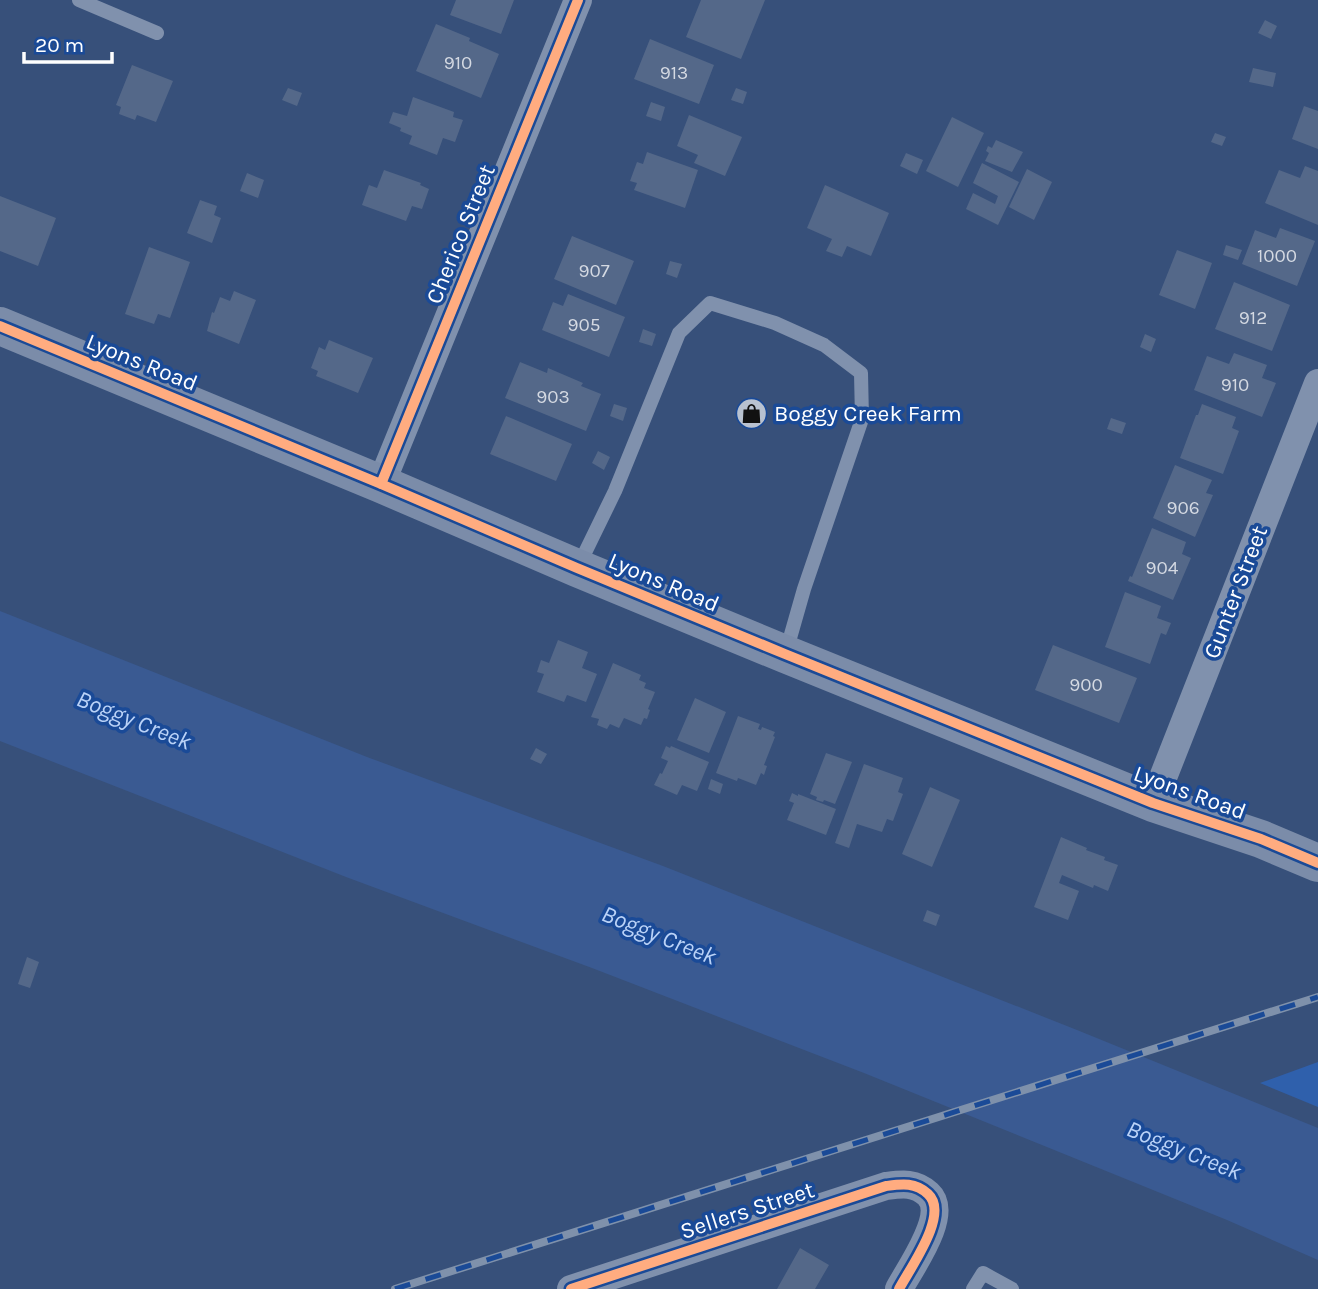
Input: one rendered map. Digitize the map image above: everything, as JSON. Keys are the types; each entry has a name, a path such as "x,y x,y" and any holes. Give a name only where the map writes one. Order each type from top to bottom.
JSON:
{"street":[{"name":"Cherico Street","path":"381,484 578,0"},
{"name":"Lyons Road","path":"0,326 785,654 1153,803 1261,839 1318,863"},
{"name":"Gunter Street","path":"1153,803 1318,383"},
{"name":"Sellers Street","path":"571,1289 886,1186 905,1184 921,1187 933,1198 935,1215 931,1231 899,1289"}],"lane":[{"path":"79,0 157,33"},
{"path":"577,568 615,491 679,333 710,303 775,323 824,345 861,373 862,419 804,589 785,654"},
{"path":"974,1289 983,1273 1012,1289"}],"shaded area":[{"path":"1318,1062 1318,1107 1260,1083"}],"water":[{"name":"Boggy Creek","path":"0,611 367,757 663,866 1318,1128 1318,1260 1227,1220 864,1073 346,877 0,741"}],"building":[{"path":"456,0 514,0 501,34 450,15"},
{"path":"701,0 765,0 741,59 686,37"},
{"path":"1265,20 1277,26 1271,39 1258,33"},
{"path":"436,24 499,54 481,98 416,71"},
{"path":"650,39 714,65 699,104 634,79"},
{"path":"132,65 173,81 156,122 137,115 135,120 119,114 121,107 116,105"},
{"path":"1253,68 1276,73 1273,87 1249,82"},
{"path":"288,88 302,93 297,106 282,100"},
{"path":"736,88 747,92 743,104 731,100"},
{"path":"413,97 454,112 453,117 463,120 455,142 443,138 437,155 409,144 412,136 389,123 393,112 407,116"},
{"path":"651,102 665,107 661,121 646,116"},
{"path":"1304,106 1318,111 1318,149 1292,139"},
{"path":"689,115 742,137 725,176 694,163 698,155 677,146"},
{"path":"952,117 984,133 958,187 926,171"},
{"path":"1215,133 1226,137 1222,146 1211,142"},
{"path":"996,140 1023,152 1012,172 985,161 989,153 986,151 988,146 992,148"},
{"path":"647,152 698,170 685,208 634,190 637,183 630,181 637,162 643,164"},
{"path":"906,153 923,160 917,174 900,166"},
{"path":"982,163 1019,182 998,225 966,209 973,193 995,204 998,196 973,183"},
{"path":"1305,166 1318,171 1318,225 1265,203 1279,170 1300,178"},
{"path":"1027,169 1052,182 1034,220 1009,207"},
{"path":"384,170 421,183 420,185 429,189 422,209 412,206 406,221 362,205 369,185 377,188"},
{"path":"247,173 264,180 258,198 240,191"},
{"path":"825,185 889,213 871,256 847,246 842,257 826,251 832,239 807,228"},
{"path":"0,196 56,218 38,266 0,251"},
{"path":"200,200 217,206 214,215 221,218 212,243 187,233"},
{"path":"1280,228 1315,241 1297,286 1242,264 1255,230 1276,238"},
{"path":"572,236 634,261 616,305 554,279"},
{"path":"1226,245 1242,250 1238,260 1223,255"},
{"path":"149,247 190,262 170,318 158,314 154,324 125,314"},
{"path":"1177,250 1212,263 1195,309 1159,295"},
{"path":"670,261 682,264 677,278 666,274"},
{"path":"1234,282 1290,305 1272,351 1215,329"},
{"path":"234,291 256,300 239,344 207,331 212,312 214,313 220,297 230,301"},
{"path":"568,294 625,317 609,357 542,330 553,302 563,306"},
{"path":"643,329 656,334 652,346 639,342"},
{"path":"1145,334 1156,339 1151,352 1140,347"},
{"path":"329,340 373,358 358,393 316,376 318,371 311,368 319,347 325,350"},
{"path":"1234,353 1267,365 1262,378 1276,383 1262,417 1194,390 1207,356 1229,364"},
{"path":"520,362 547,373 548,368 601,394 586,431 505,398"},
{"path":"614,404 627,408 623,421 610,416"},
{"path":"1202,404 1236,417 1232,428 1239,431 1223,474 1180,458"},
{"path":"506,416 572,444 556,481 490,454"},
{"path":"1111,418 1126,423 1122,434 1107,429"},
{"path":"598,451 610,457 604,470 592,463"},
{"path":"1175,465 1212,480 1206,493 1213,495 1195,537 1153,518"},
{"path":"1152,528 1186,542 1182,554 1191,558 1173,600 1128,581"},
{"path":"1125,592 1161,606 1157,618 1171,623 1166,635 1161,633 1150,664 1105,647"},
{"path":"558,640 588,652 582,668 597,674 586,702 567,695 564,702 537,692 544,674 537,672 541,660 549,663"},
{"path":"1053,645 1137,678 1119,723 1035,690"},
{"path":"613,663 641,675 639,680 646,683 644,688 655,692 647,719 644,718 641,725 624,718 619,728 610,724 607,729 597,725 599,719 591,717"},
{"path":"695,698 726,712 709,753 677,740"},
{"path":"738,716 760,724 758,729 761,730 762,727 775,732 764,765 767,766 764,775 761,773 756,785 716,773"},
{"path":"666,746 709,762 697,791 682,785 677,795 654,785 668,761 661,758"},
{"path":"536,748 547,754 541,764 530,759"},
{"path":"826,753 852,762 835,804 816,800 817,797 810,794"},
{"path":"864,764 903,778 898,792 903,794 893,821 887,819 882,832 857,824 849,848 835,843"},
{"path":"711,779 723,784 720,794 708,789"},
{"path":"930,787 960,800 932,867 902,854"},
{"path":"792,793 836,809 826,835 787,820 794,803 789,801"},
{"path":"1061,837 1118,865 1108,891 1062,875 1059,883 1079,891 1068,920 1034,907"},
{"path":"927,910 940,915 936,926 923,921"},
{"path":"27,957 39,962 30,988 18,984"},
{"path":"800,1248 829,1265 815,1289 777,1289"}],"railway":[{"path":"395,1289 1318,997"}],"cycle path":[{"path":"381,484 578,0"},
{"path":"0,326 785,654 1153,803 1261,839 1318,863"},
{"path":"571,1289 886,1186 908,1185 918,1187 928,1194 934,1203 934,1214 926,1241 899,1289"}],"place":[{"name":"Boggy Creek Farm","path":"751,413"}]}
